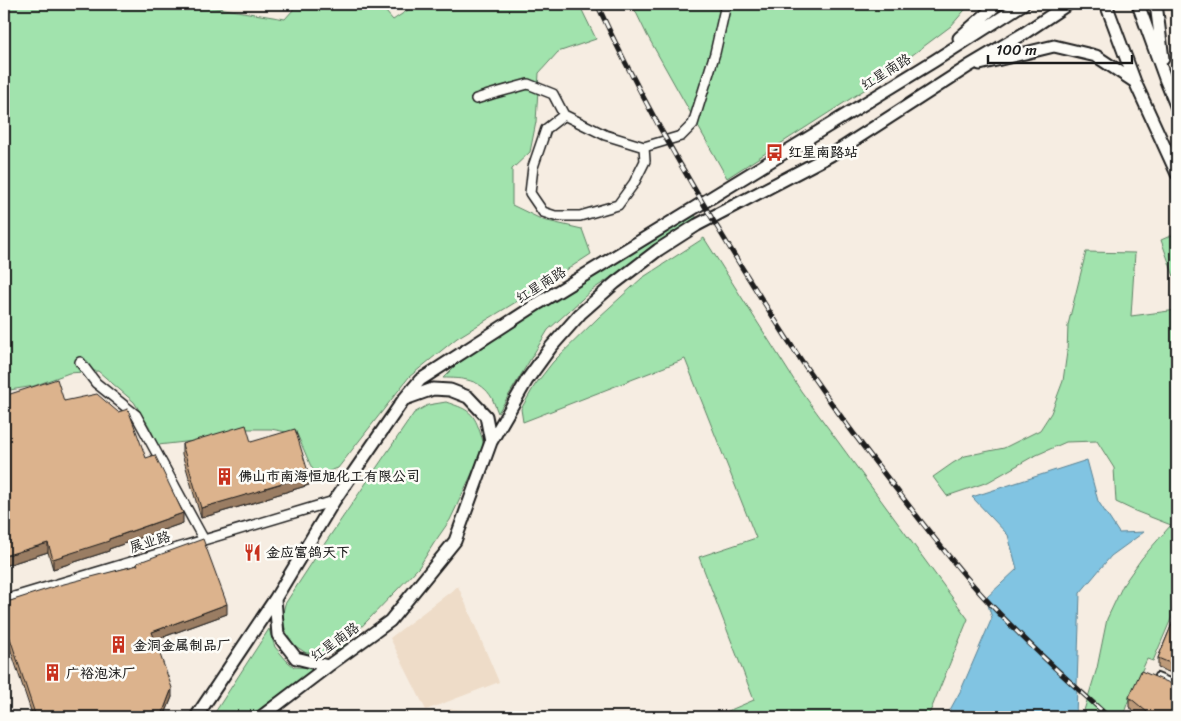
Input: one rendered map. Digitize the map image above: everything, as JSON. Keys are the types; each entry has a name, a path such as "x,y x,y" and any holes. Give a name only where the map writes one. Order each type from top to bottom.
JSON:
{"main road":[{"path":"934,61 996,4"},
{"name":"红星南路","path":"196,717 275,599 334,501 404,399 420,380 539,303 934,61 1023,4"},
{"name":"红星南路","path":"261,717 390,621 455,541 491,442 527,380 551,347 580,314 614,283 658,250 697,225 831,155 1068,4"},
{"path":"1106,4 1135,82 1177,174"},
{"path":"1138,4 1177,108"},
{"path":"1156,4 1166,81"},
{"path":"969,66 1054,46 1096,56 1135,82"},
{"path":"404,399 433,389 450,390 468,397 486,416 491,442"},
{"path":"275,599 278,635 296,658 328,666"}],"street":[{"path":"476,99 528,84 553,94 564,116 605,135 644,147 681,136 693,124 716,53 726,4"},
{"path":"564,116 546,129 533,167 530,193 543,212 555,216 580,216 618,204 634,183 645,161 644,147"},
{"path":"80,362 96,383 136,415 204,540"},
{"name":"展业路","path":"4,600 334,501"}],"lane":[{"path":"1157,676 1177,684"}],"shaded area":[{"path":"1173,4 1177,4 1177,33 1171,17"},
{"path":"458,586 499,682 426,710 390,638"},
{"path":"452,709 524,715 527,717 428,717"}],"green space":[{"path":"4,4 194,4 285,19 293,10 293,4 379,4 393,20 417,4 579,4 596,39 558,52 539,73 536,122 530,152 512,169 512,205 543,220 582,229 591,254 457,338 409,377 338,468 316,476 297,434 271,429 240,429 212,439 158,445 134,402 98,371 69,373 34,386 4,391"},
{"path":"632,4 970,4 951,26 875,83 727,178 647,35"},
{"path":"695,215 698,220 592,290 548,330 498,413 488,392 477,383 464,379 443,378 459,362 530,313"},
{"path":"1177,233 1177,285 1161,240"},
{"path":"704,238 801,391 968,619 930,712 926,717 714,717 754,700 699,557 756,538 685,359 523,422 521,409 535,385 553,362 642,278"},
{"path":"1086,252 1135,253 1131,316 1177,310 1177,605 1153,661 1147,659 1123,717 1082,717 1097,668 1107,619 1123,585 1142,558 1171,525 1116,502 1114,468 1097,441 1066,442 1032,457 988,482 947,496 933,477 965,456 1004,448 1040,430 1051,413 1063,381 1068,325"},
{"path":"446,402 468,411 475,419 483,444 482,452 450,520 419,567 343,646 335,651 306,653 294,645 286,632 282,617 285,604 414,413 428,405"},
{"path":"269,629 275,647 294,667 317,668 250,717 212,717"}],"water":[{"path":"1087,460 1098,501 1119,533 1144,532 1111,556 1080,593 1076,717 946,717 961,690 992,618 986,598 1017,569 1008,535 972,497"}],"building":[{"path":"57,379 64,401 97,394 118,412 128,409 146,458 155,455 183,513 109,539 109,541 53,559 48,543 4,556 4,396"},
{"path":"246,425 251,442 295,429 309,475 201,508 182,444"},
{"path":"203,539 227,604 152,632 172,688 161,717 36,717 4,620 4,603 60,585 138,565 137,563"},
{"path":"1177,612 1177,666 1158,658"},
{"path":"1141,671 1177,686 1177,717 1153,717 1129,697"}],"railway":[{"path":"597,4 634,80 695,190 788,340 836,409 867,452 970,582 1027,642 1109,717"}],"place":[{"name":"红星南路站","path":"774,152"},
{"name":"佛山市南海恒旭化工有限公司","path":"224,476"},
{"name":"金应富鸽天下","path":"252,552"},
{"name":"金洞金属制品厂","path":"119,645"},
{"name":"广裕泡沫厂","path":"52,673"}]}
